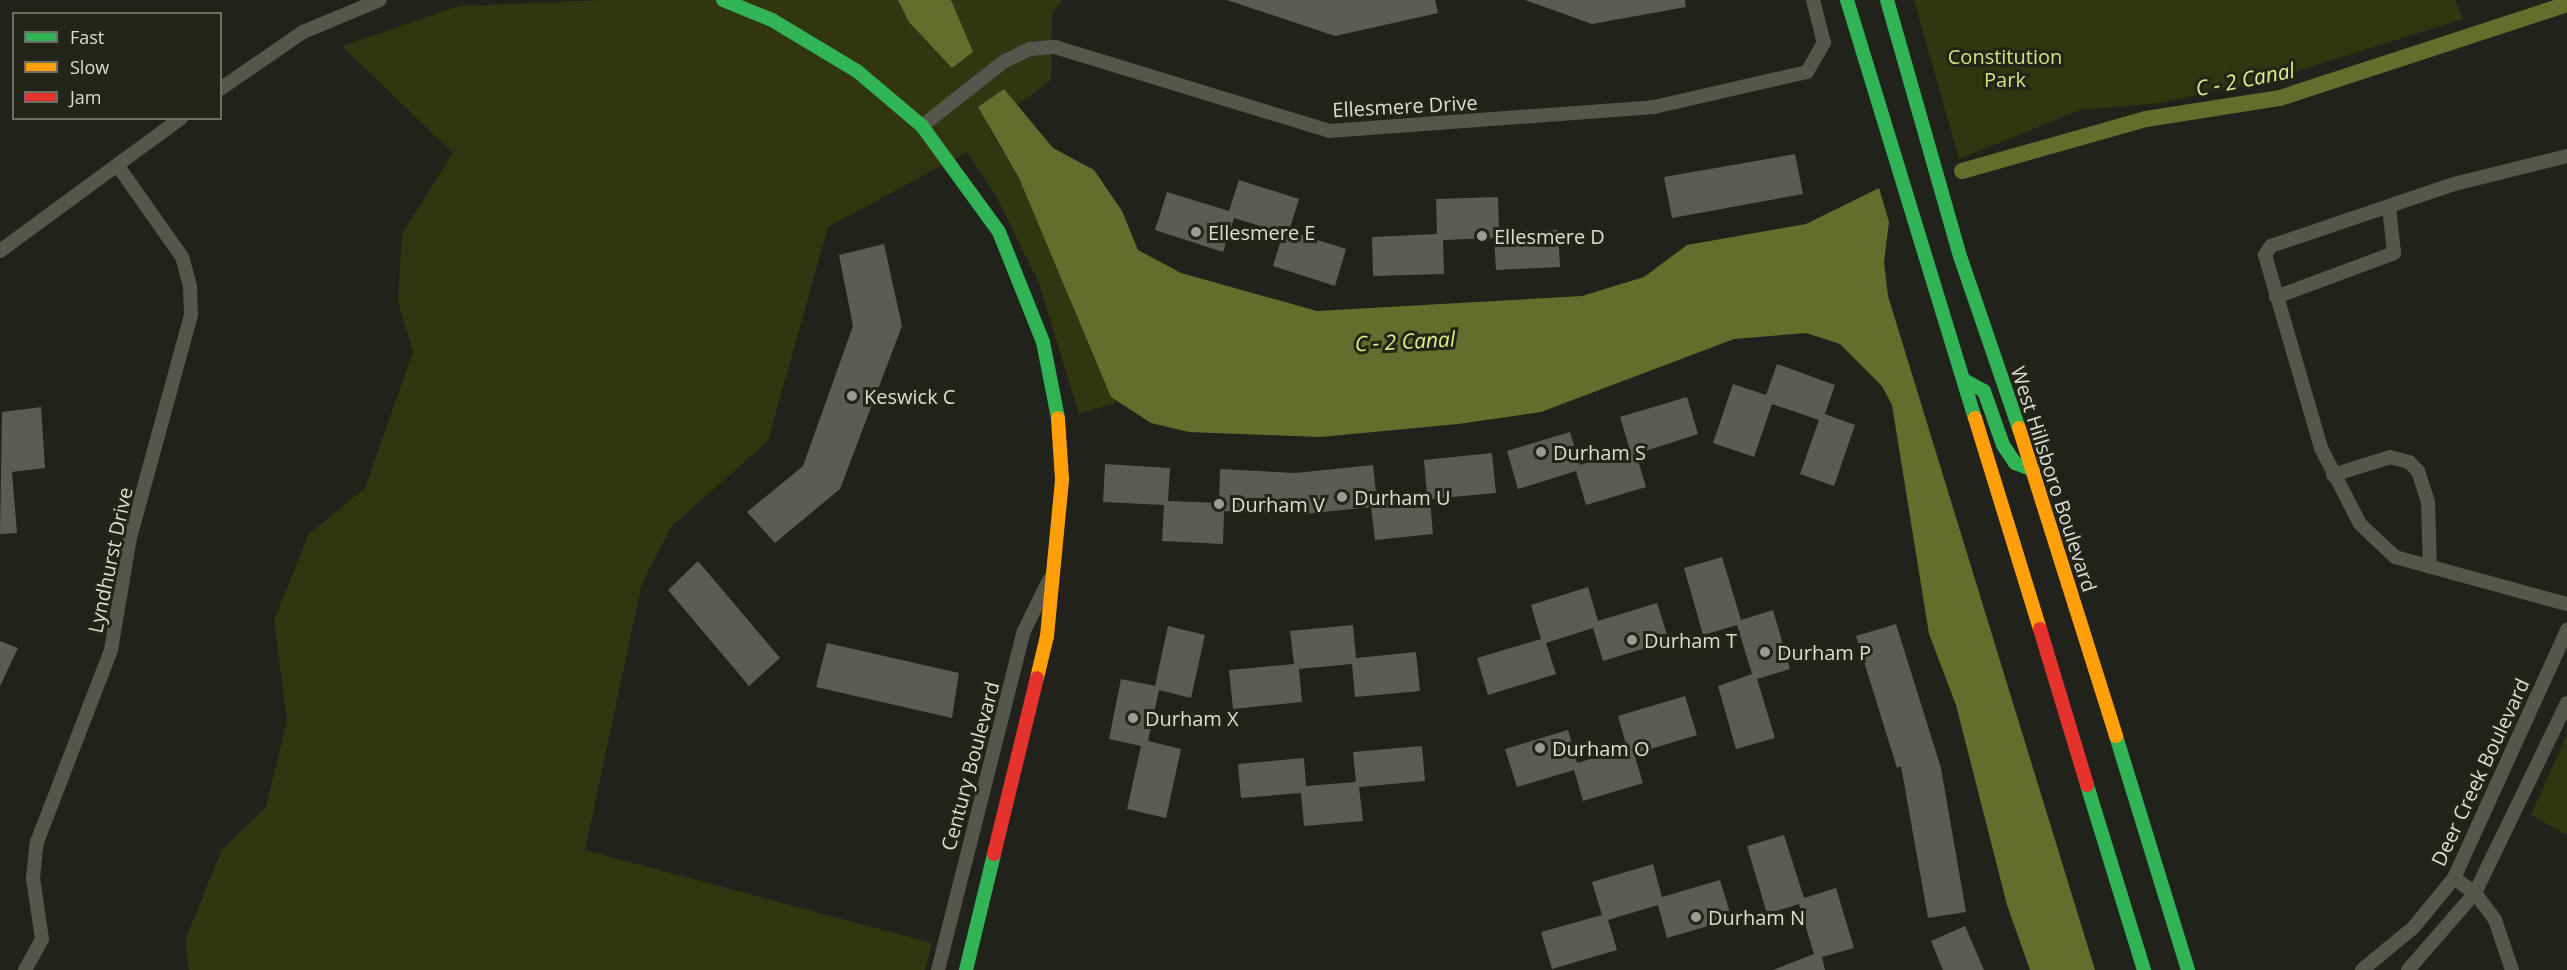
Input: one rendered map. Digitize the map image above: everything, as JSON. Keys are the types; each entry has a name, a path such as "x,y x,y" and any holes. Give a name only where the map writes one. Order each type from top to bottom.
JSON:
{"main road":[{"name":"Century Boulevard","path":"723,0 772,20 857,72 922,126 999,232 1043,342 1056,402 1062,479 1051,575 1047,636 966,970"},
{"path":"1847,0 2144,970"},
{"name":"West Hillsboro Boulevard","path":"1887,0 1961,259 2033,470 2188,970"},
{"path":"1964,380 1984,391 2003,445 2015,463 2033,470"}],"street":[{"path":"222,88 303,32 380,0"},
{"name":"Ellesmere Drive","path":"922,126 1003,62 1030,50 1055,47 1329,131 1352,132 1654,107 1798,78 1818,59 1823,33 1813,0"},
{"path":"0,251 178,120"},
{"path":"2567,156 2533,162 2389,206 2271,246 2265,255 2276,297 2333,475 2360,524 2395,557 2567,604"},
{"name":"Lyndhurst Drive","path":"25,970 42,939 33,878 37,842 111,650 130,538 187,346 191,315 190,286 182,257 118,166"},
{"path":"2276,297 2394,253 2389,206"},
{"path":"2333,475 2390,457 2409,462 2418,471 2428,501 2430,567"},
{"name":"Century Boulevard","path":"938,970 1024,631 1051,575"},
{"name":"Deer Creek Boulevard","path":"2362,970 2413,928 2454,878 2567,630"},
{"path":"2408,970 2475,893 2567,703"},
{"path":"2454,878 2475,893 2505,942 2512,970"}],"green space":[{"path":"605,0 1062,0 1052,14 1051,80 988,127 1019,178 1116,403 1079,414 1038,281 997,198 967,152 828,227 768,441 671,527 642,583 585,850 932,943 925,970 189,970 185,941 221,851 266,807 287,721 274,620 309,534 365,488 413,352 398,301 402,234 453,153 342,46 459,6"},
{"name":"Constitution Park","path":"1914,0 2455,0 2463,19 2275,78 2161,103 2080,110 1959,159"},
{"path":"2567,734 2567,835 2531,815"}],"water":[{"path":"898,0 951,0 973,52 952,68 909,22"},
{"path":"1004,89 1053,148 1094,170 1122,211 1138,250 1181,273 1317,311 1582,296 1644,277 1687,245 1806,224 1879,188 1889,222 1884,262 1888,296 2095,970 2030,970 2007,905 1956,705 1929,634 1892,405 1882,386 1840,344 1806,333 1734,339 1541,412 1458,424 1320,437 1189,432 1151,423 1111,397 1019,178 978,107"}],"building":[{"path":"1227,0 1435,0 1438,13 1335,36"},
{"path":"1525,0 1685,0 1686,7 1592,24"},
{"path":"1795,154 1803,194 1672,218 1664,177"},
{"name":"Ellesmere E","path":"1239,180 1299,199 1289,231 1346,249 1335,286 1273,266 1283,233 1234,218 1223,252 1155,230 1167,192 1229,211"},
{"name":"Ellesmere D","path":"1498,197 1499,232 1558,230 1560,267 1496,270 1494,238 1443,240 1444,274 1373,276 1372,237 1437,234 1436,199"},
{"name":"Keswick C","path":"884,244 902,326 840,489 775,543 747,512 803,466 853,326 839,255"},
{"path":"1777,364 1835,385 1825,414 1855,425 1834,486 1800,474 1819,420 1772,404 1754,457 1713,443 1733,384 1766,395"},
{"name":"Durham S","path":"1687,397 1698,434 1636,454 1646,487 1586,505 1576,471 1518,489 1507,451 1570,432 1580,465 1630,450 1620,417"},
{"path":"41,407 45,468 12,472 17,533 0,534 2,412"},
{"path":"1492,453 1496,493 1430,499 1433,534 1375,540 1371,507 1294,515 1224,511 1223,544 1162,541 1164,505 1103,502 1105,464 1170,468 1168,501 1219,503 1220,469 1295,473 1373,465 1377,501 1427,495 1424,460"},
{"name":"Durham P","path":"1722,557 1741,620 1773,610 1790,669 1757,679 1775,738 1736,749 1718,686 1752,674 1737,625 1703,635 1684,568"},
{"path":"698,561 780,658 749,686 668,590"},
{"name":"Durham T","path":"1588,587 1598,621 1657,603 1669,641 1603,661 1593,628 1546,643 1556,674 1488,695 1477,658 1541,639 1531,605"},
{"path":"1896,624 1941,768 1966,912 1928,918 1901,766 1897,768 1856,636"},
{"path":"1353,625 1356,658 1416,652 1420,691 1355,697 1352,664 1299,669 1302,702 1233,709 1229,670 1294,664 1290,631"},
{"name":"Durham X","path":"1168,626 1205,635 1191,698 1159,690 1148,741 1181,749 1166,818 1127,809 1141,746 1109,739 1121,679 1155,686"},
{"path":"0,641 18,648 0,686"},
{"path":"827,643 959,673 952,718 816,687"},
{"name":"Durham O","path":"1685,696 1697,735 1634,754 1643,783 1583,801 1574,770 1517,787 1505,749 1568,730 1577,763 1627,748 1618,716"},
{"path":"1422,746 1425,781 1359,787 1363,821 1304,826 1301,793 1241,798 1238,764 1304,758 1306,786 1356,782 1353,752"},
{"path":"1784,835 1804,898 1836,888 1854,948 1822,957 1825,970 1773,970 1814,954 1799,904 1767,914 1747,846"},
{"name":"Durham N","path":"1653,864 1662,897 1720,880 1732,919 1667,938 1658,905 1608,920 1617,950 1552,969 1541,932 1602,915 1592,882"},
{"path":"1965,926 1984,970 1943,970 1931,941"}],"waterway":[{"name":"C - 2 Canal","path":"1962,171 2146,119 2280,98 2567,4"}],"traffic: fast":[{"path":"723,0 772,20 857,71 922,126 999,232 1043,342 1058,418"},
{"path":"1847,0 1975,418"},
{"path":"1887,0 1961,259 2019,428"},
{"path":"1964,380 1984,391 2003,445 2015,463 2033,470"},
{"path":"2116,736 2188,970"},
{"path":"2087,785 2144,970"},
{"path":"966,970 994,854"}],"traffic: slow":[{"path":"1037,678 1047,636 1062,479 1058,418"},
{"path":"1975,418 2040,629"},
{"path":"2019,428 2116,736"}],"traffic: jam":[{"path":"2040,629 2087,785"},
{"path":"994,854 1037,678"}],"place":[{"name":"Ellesmere E","path":"1196,232"},
{"name":"Ellesmere D","path":"1482,236"},
{"name":"Keswick C","path":"852,396"},
{"name":"Durham S","path":"1541,452"},
{"name":"Durham U","path":"1342,497"},
{"name":"Durham V","path":"1219,504"},
{"name":"Durham T","path":"1632,640"},
{"name":"Durham P","path":"1765,652"},
{"name":"Durham X","path":"1133,718"},
{"name":"Durham O","path":"1540,748"},
{"name":"Durham N","path":"1696,917"}]}
